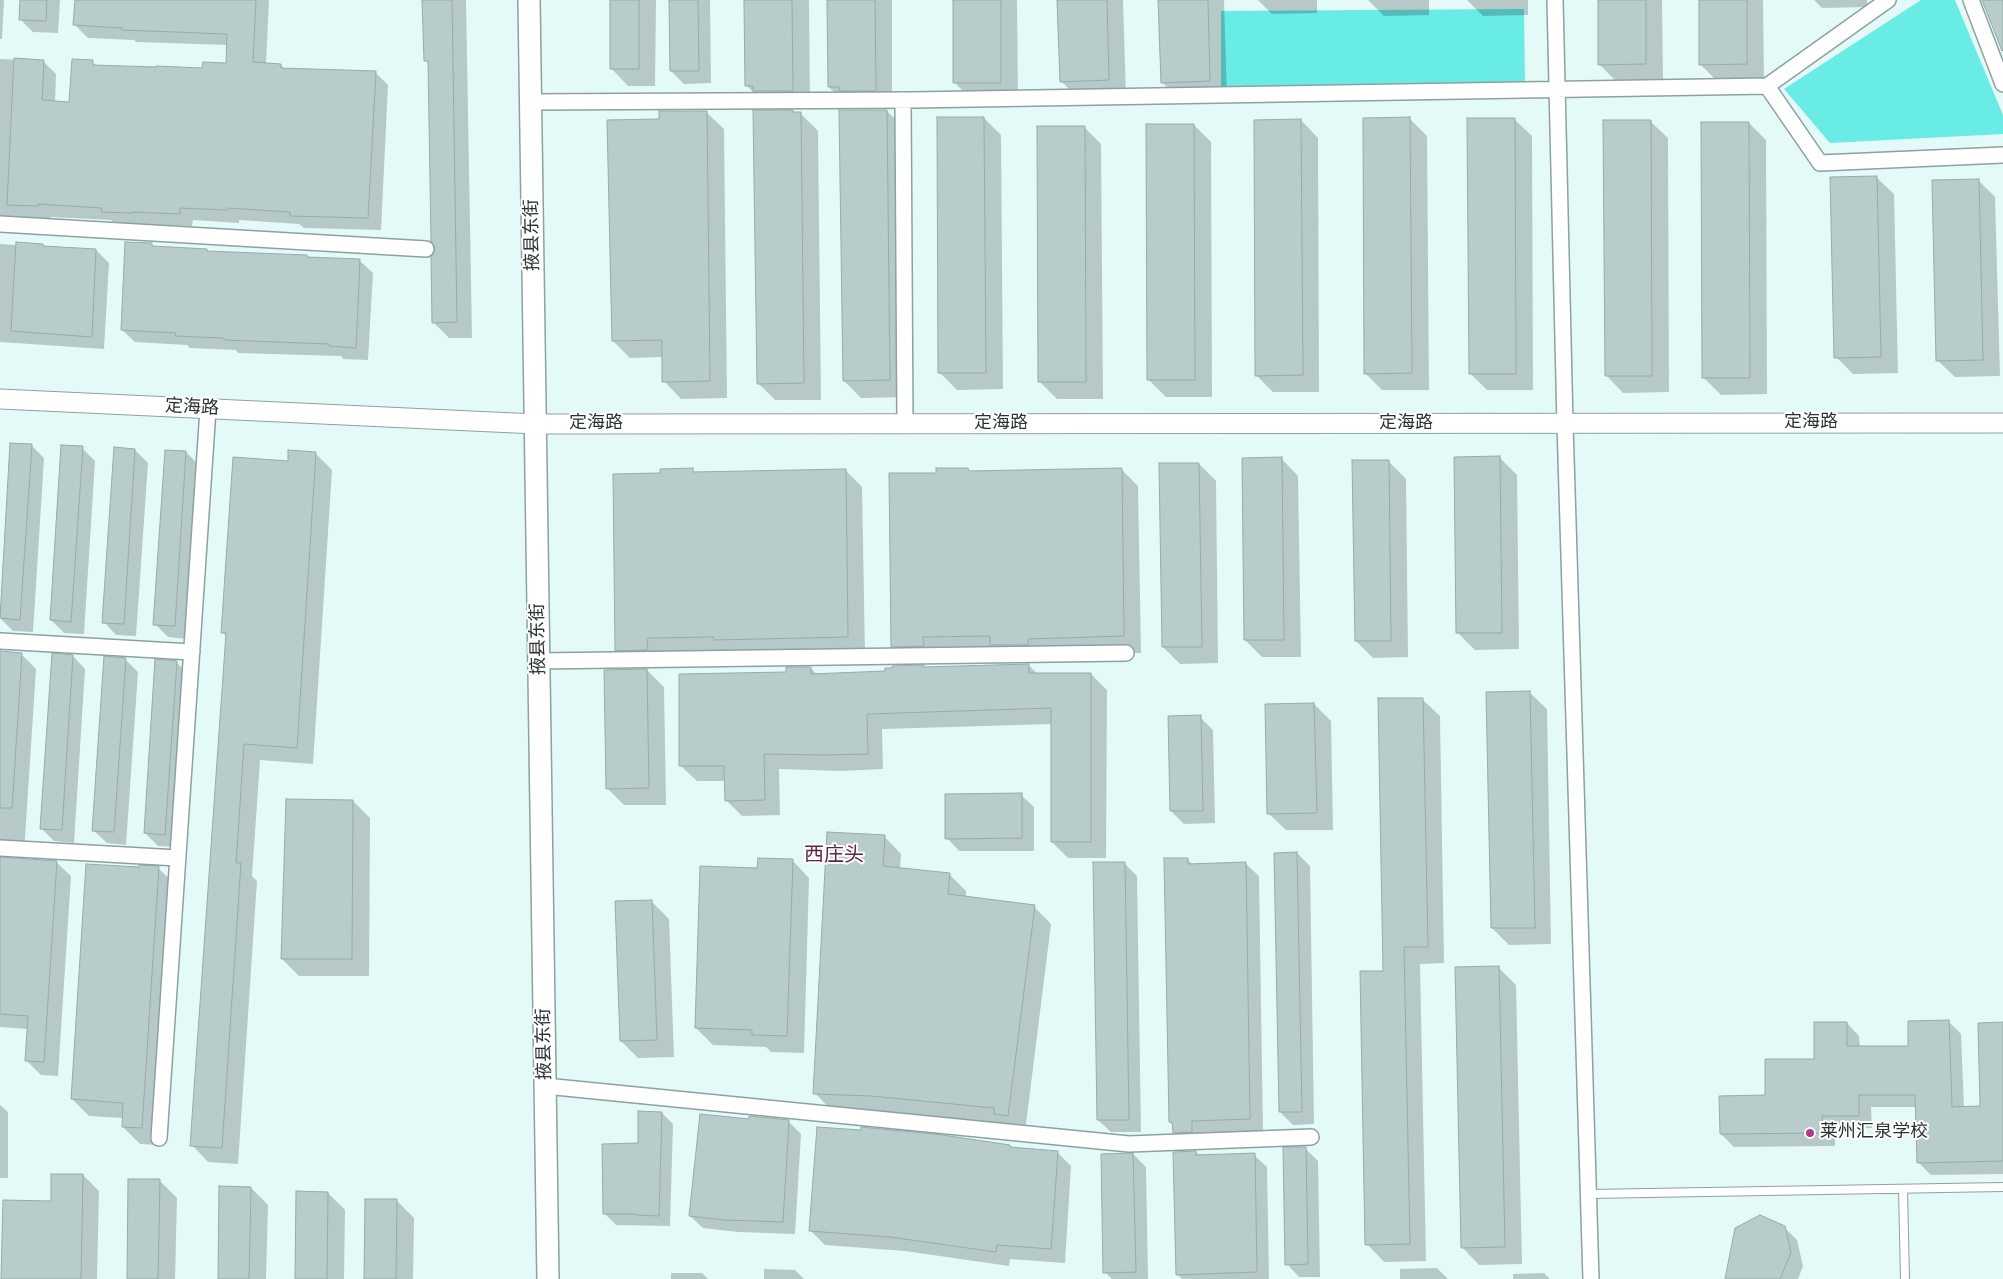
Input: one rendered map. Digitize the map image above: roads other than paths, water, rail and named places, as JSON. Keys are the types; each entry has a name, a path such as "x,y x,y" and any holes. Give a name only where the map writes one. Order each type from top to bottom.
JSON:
{"main road":[{"name":"掖县东街","path":"530,0 548,1279"}],"street":[{"path":"1555,0 1565,424 1591,1279"},
{"path":"531,102 904,100 1767,86 1888,0"},
{"path":"1971,0 2003,84"},
{"path":"1767,86 1820,163 2003,156"},
{"path":"904,100 905,424"},
{"path":"0,224 426,249"},
{"name":"定海路","path":"0,399 536,424 2003,423"},
{"path":"159,1138 208,409"},
{"path":"0,641 192,652"},
{"path":"539,661 1126,653"},
{"path":"0,848 178,858"},
{"path":"545,1086 1129,1144 1312,1137"}],"lane":[{"path":"1588,1194 2003,1187"},
{"path":"1903,1189 1905,1279"}],"place":[{"name":"莱州汇泉学校","path":"1810,1133"}],"district":[{"name":"西庄头","path":"834,856"}]}
